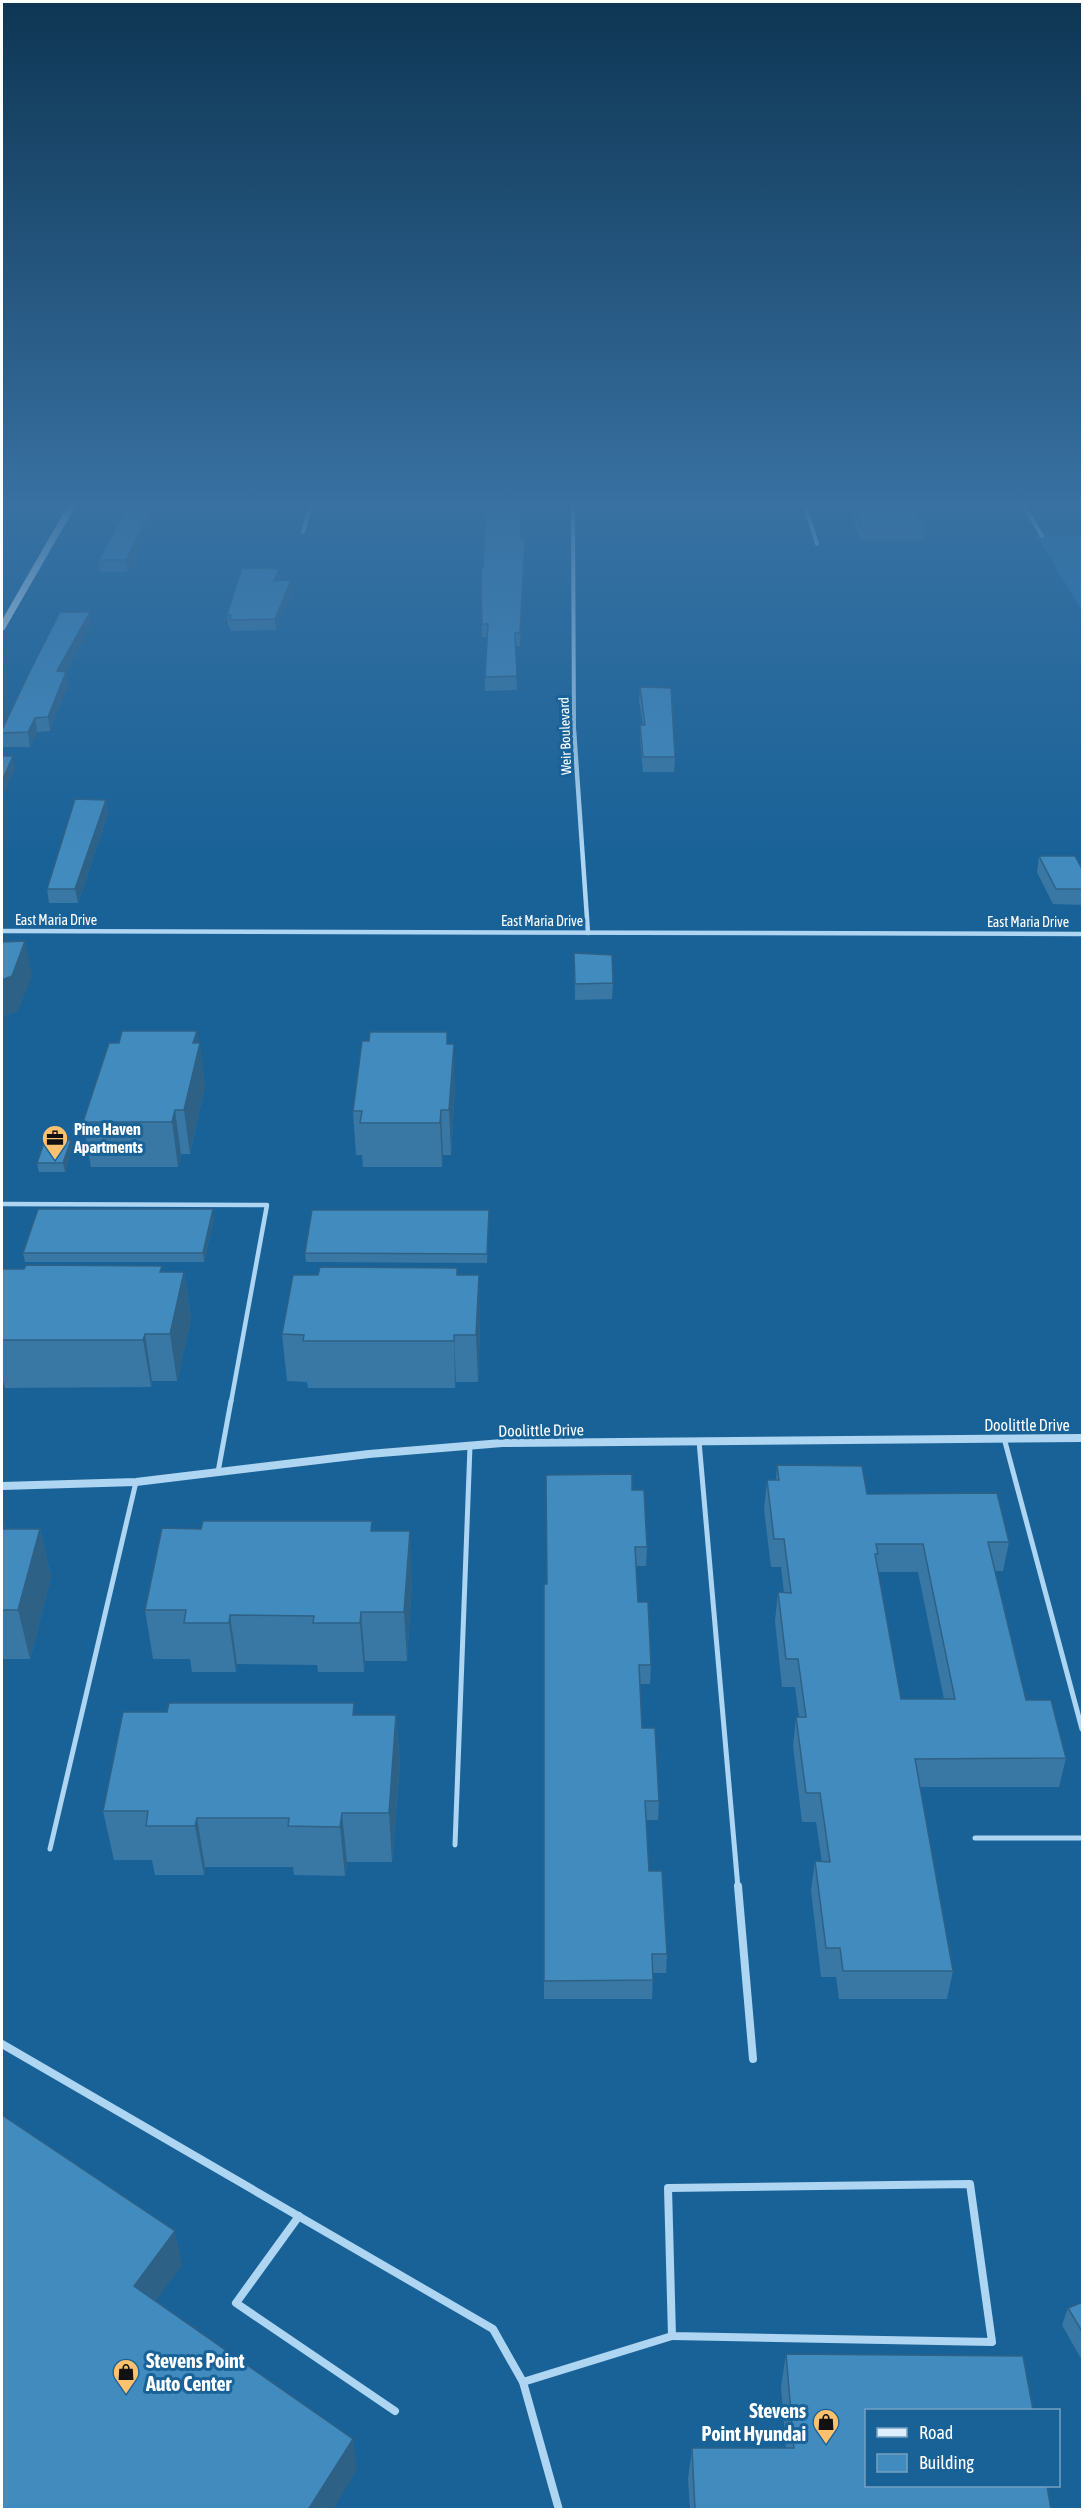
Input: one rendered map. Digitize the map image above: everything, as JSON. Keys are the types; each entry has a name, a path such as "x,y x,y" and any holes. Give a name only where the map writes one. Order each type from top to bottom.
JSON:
{"street":[{"name":"Weir Boulevard","path":"573,619 574,750 588,933"},
{"name":"East Maria Drive","path":"2,931 1083,934"},
{"name":"Doolittle Drive","path":"2,1486 136,1482 369,1454 502,1443 1083,1438"}],"lane":[{"path":"2,1204 267,1205 218,1473"},
{"path":"1004,1438 1083,1729"},
{"path":"699,1442 753,2059"},
{"path":"455,1845 470,1446"},
{"path":"50,1849 136,1482"},
{"path":"975,1838 1083,1838"},
{"path":"2,2044 493,2329 523,2382 559,2510"},
{"path":"523,2382 672,2336 992,2342 970,2184 668,2188 672,2336"},
{"path":"299,2216 236,2303 395,2411"}],"building":[{"path":"56,619 86,619 57,671 66,672 48,717 35,718 28,732 2,733"},
{"path":"482,619 521,619 520,633 515,633 517,676 485,677 488,624 482,624"},
{"path":"640,687 671,688 675,757 643,757 640,725 645,725"},
{"path":"2,756 13,756 2,781"},
{"path":"75,799 106,800 75,889 47,889"},
{"path":"1039,856 1075,856 1083,871 1083,889 1056,889"},
{"path":"25,941 12,976 2,980 2,942"},
{"path":"574,953 612,955 613,983 575,984"},
{"path":"122,1031 197,1031 193,1043 200,1043 184,1110 175,1110 172,1122 83,1122 109,1043 119,1043"},
{"path":"370,1032 447,1032 447,1044 454,1044 449,1110 441,1110 440,1123 360,1123 362,1111 353,1111 362,1041 369,1041"},
{"path":"45,1140 71,1140 63,1163 37,1163"},
{"path":"38,1209 213,1209 203,1253 23,1253"},
{"path":"312,1210 489,1210 487,1254 305,1253"},
{"path":"26,1265 162,1266 160,1272 184,1272 170,1334 145,1334 143,1340 2,1340 2,1269 24,1269"},
{"path":"320,1267 457,1268 457,1275 479,1275 476,1335 454,1335 454,1341 303,1341 304,1335 282,1334 293,1275 318,1275"},
{"path":"777,1465 862,1466 867,1494 997,1493 1009,1542 988,1542 1026,1700 1051,1700 1066,1758 915,1759 953,1971 843,1971 840,1948 826,1948 815,1861 830,1862 820,1793 806,1793 796,1717 806,1717 798,1659 786,1659 778,1592 791,1593 784,1539 774,1539 767,1480 779,1480","holes":["876,1544 923,1544 955,1699 901,1699 875,1554 878,1554"]},
{"path":"632,1474 632,1490 644,1490 647,1547 635,1547 638,1602 648,1602 651,1665 639,1665 642,1728 655,1728 659,1801 645,1801 649,1871 662,1871 667,1954 652,1954 653,1980 544,1981 546,1475"},
{"path":"203,1521 372,1521 371,1531 410,1531 404,1612 361,1612 360,1623 313,1623 314,1616 230,1615 229,1623 184,1623 186,1610 145,1610 162,1528 201,1529"},
{"path":"2,1529 40,1529 18,1610 2,1610"},
{"path":"169,1703 354,1703 353,1715 396,1715 389,1813 342,1813 340,1827 288,1826 289,1818 197,1818 195,1826 146,1826 148,1811 103,1811 123,1712 167,1712"},
{"name":"Stevens Point Auto Center","path":"2,2115 175,2231 134,2286 353,2439 308,2510 2,2510"},
{"path":"1083,2302 1083,2333 1068,2308"},
{"name":"Stevens Point Hyundai","path":"786,2354 1023,2356 1033,2409 865,2409 865,2487 1047,2487 1051,2510 695,2510 692,2448 794,2448"}],"place":[{"name":"Pine Haven Apartments","path":"55,1161"},
{"name":"Stevens Point Auto Center","path":"126,2395"},
{"name":"Stevens Point Hyundai","path":"826,2445"}]}
